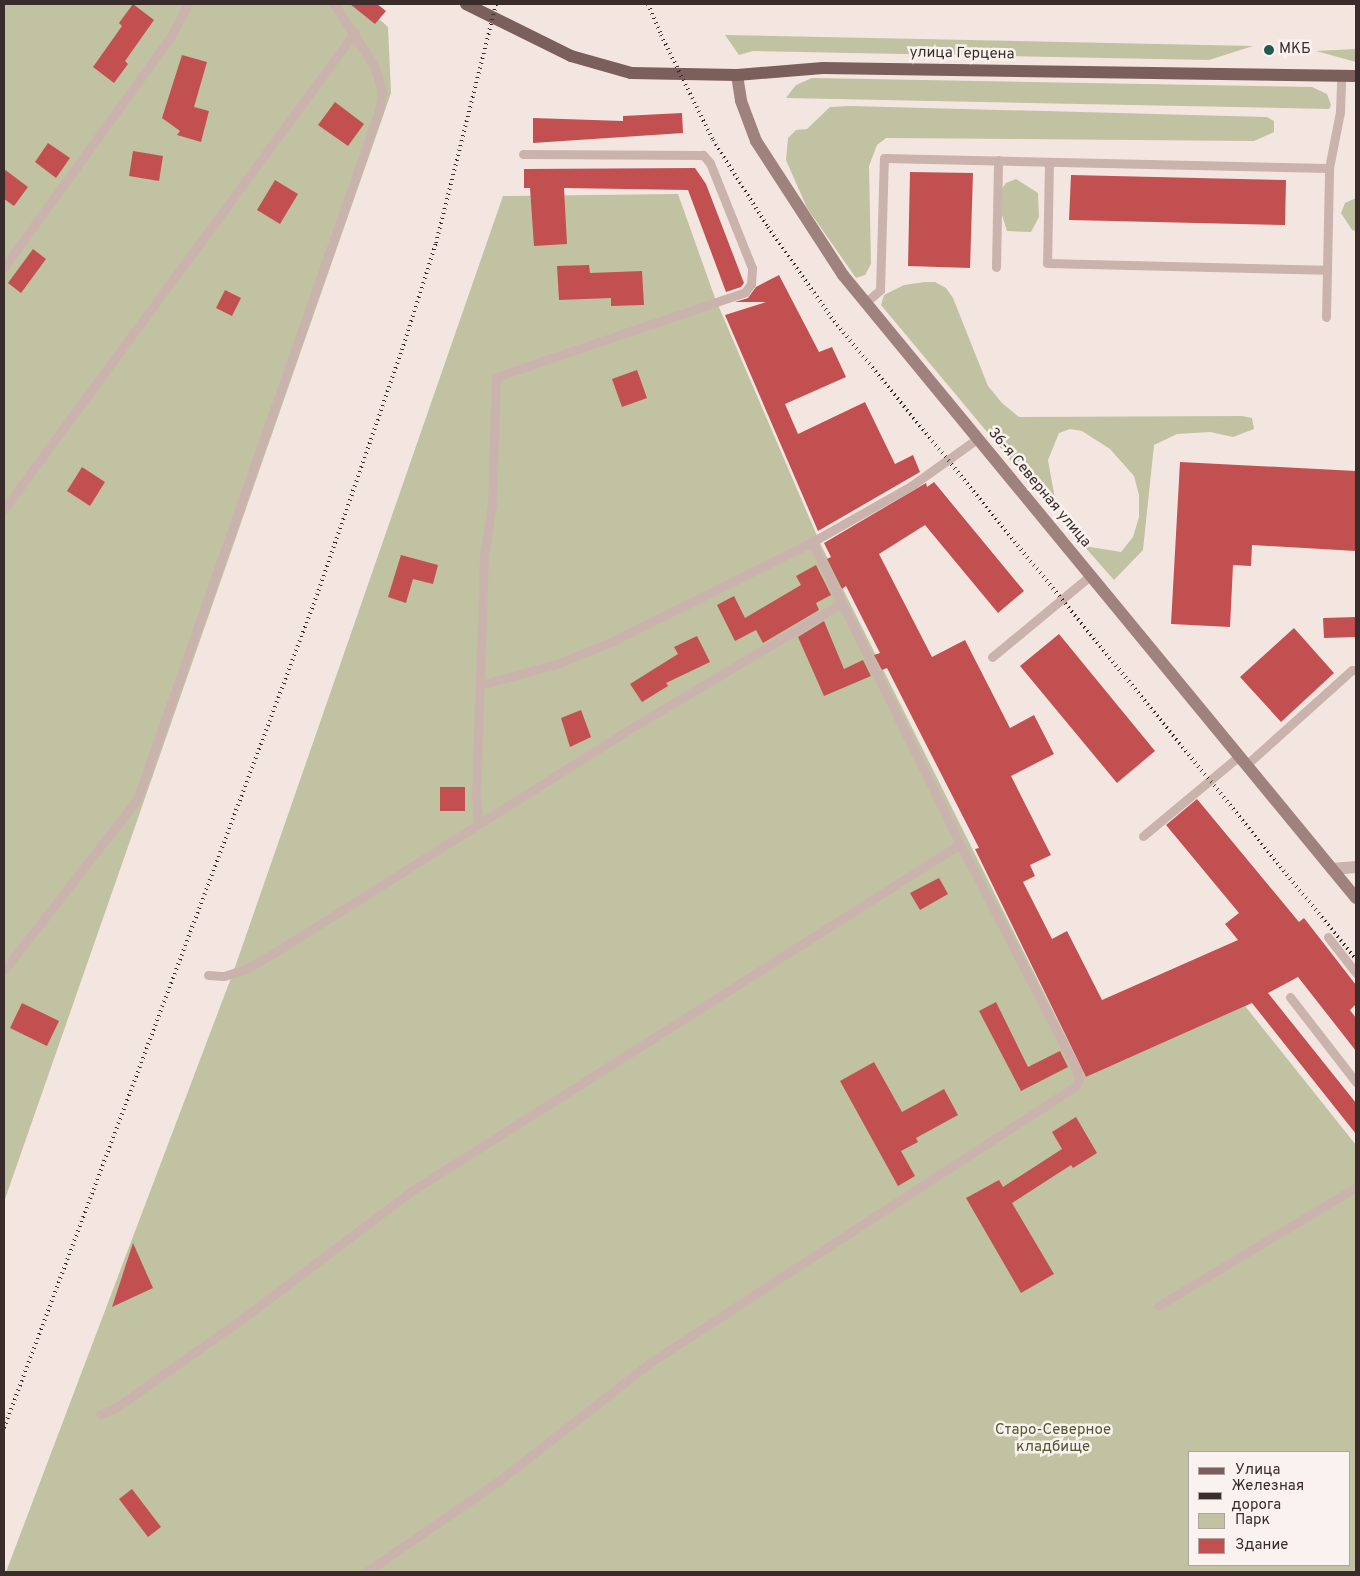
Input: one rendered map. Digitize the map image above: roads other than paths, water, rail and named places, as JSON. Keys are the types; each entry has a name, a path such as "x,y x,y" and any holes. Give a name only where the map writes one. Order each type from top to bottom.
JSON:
{"main road":[{"name":"улица Герцена","path":"466,4 571,56 632,73 737,75 823,68 1356,76"},
{"name":"36-я Северная улица","path":"737,75 741,101 768,162 843,276 1356,898"}],"street":[{"path":"1332,869 1356,867"}],"lane":[{"path":"4,268 171,36 188,4"},
{"path":"4,970 138,800 379,111 382,92 375,67 355,32 334,4"},
{"path":"4,509 355,32"},
{"path":"1326,317 1329,168 1340,112 1341,75"},
{"path":"478,823 484,557 492,504 496,377 745,292 751,284 752,268 710,163 703,155 523,154"},
{"path":"865,303 880,290 884,158 1329,168"},
{"path":"996,267 998,160"},
{"path":"1049,162 1047,263 1327,270"},
{"path":"480,685 557,664 613,641 812,542 911,486 977,439"},
{"path":"366,1572 496,1484 651,1362 1074,1087 1079,1080 1077,1070 960,844 812,542"},
{"path":"992,657 1090,576"},
{"path":"208,976 224,976 246,969 274,953 478,823 748,656 842,603"},
{"path":"1143,836 1242,761 1352,670 1356,670"},
{"path":"100,1414 117,1407 246,1316 410,1192 960,844"},
{"path":"1328,937 1356,973"},
{"path":"1290,997 1356,1082"},
{"path":"1158,1306 1356,1187"}],"railway":[{"path":"4,1428 317,595 402,350 436,243 496,4"},
{"path":"648,4 661,35 713,140 768,227 831,317 1356,959"}],"place":[{"name":"МКБ","path":"1269,50"}],"park label":[{"name":"Старо-Северное кладбище","path":"1053,1438"}]}
